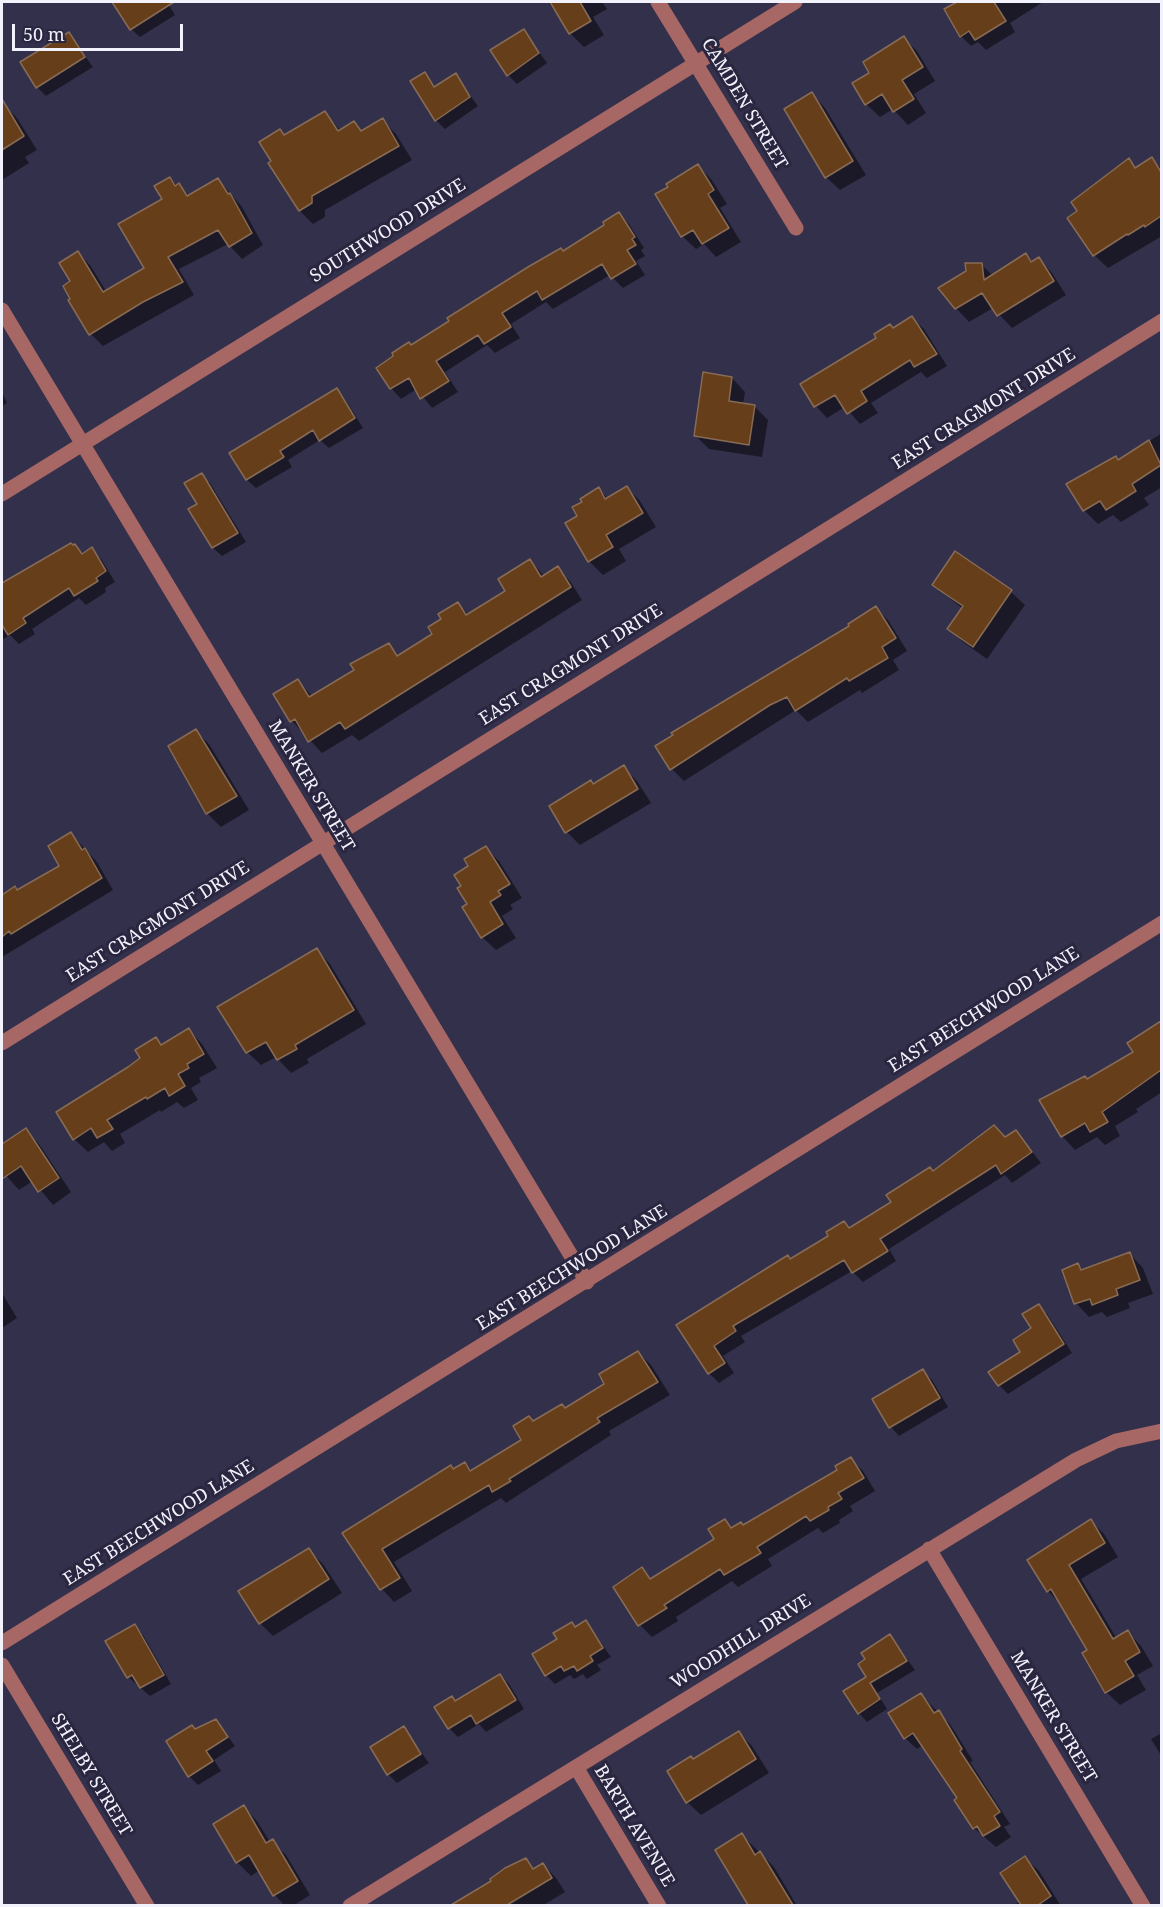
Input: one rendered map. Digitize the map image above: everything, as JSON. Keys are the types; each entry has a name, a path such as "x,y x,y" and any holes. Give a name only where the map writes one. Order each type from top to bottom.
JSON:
{"street":[{"name":"CAMDEN STREET","path":"658,2 796,228"},
{"name":"SOUTHWOOD DRIVE","path":"2,494 795,2"},
{"name":"MANKER STREET","path":"2,310 587,1282"},
{"name":"EAST CRAGMONT DRIVE","path":"2,1042 1161,321"},
{"name":"EAST BEECHWOOD LANE","path":"2,1643 587,1282 1161,922"},
{"name":"WOODHILL DRIVE","path":"350,1905 1086,1455 1116,1441 1161,1431"},
{"name":"MANKER STREET","path":"929,1549 1143,1905"},
{"name":"SHELBY STREET","path":"2,1665 147,1905"},
{"name":"BARTH AVENUE","path":"576,1767 659,1905"}],"building":[{"path":"112,2 174,2 130,30"},
{"path":"550,2 580,2 591,21 569,34"},
{"path":"957,2 994,2 1006,21 975,40 969,31 960,37 944,9"},
{"path":"524,29 539,53 507,76 490,50"},
{"path":"69,32 85,57 36,88 20,62"},
{"path":"904,36 923,67 902,80 914,99 893,112 882,94 865,105 852,83 869,73 863,62"},
{"path":"425,72 434,87 456,73 470,97 435,121 410,81"},
{"path":"812,92 853,161 825,178 784,109"},
{"path":"2,99 24,136 2,150"},
{"path":"325,111 338,131 354,121 361,131 383,118 399,146 312,196 312,203 299,211 268,163 271,161 259,142 280,129 284,135"},
{"path":"1152,157 1161,172 1161,216 1093,256 1067,218 1077,211 1071,202 1129,158 1135,168"},
{"path":"698,164 714,190 708,194 729,228 702,244 693,230 681,237 655,194 668,187 666,184"},
{"path":"170,177 175,186 179,183 187,196 218,178 228,194 230,193 252,233 229,247 218,230 168,257 183,282 143,302 89,335 68,300 70,299 63,286 70,281 59,263 78,251 103,292 144,268 118,224 162,199 154,186"},
{"path":"619,212 635,237 632,239 636,245 627,250 636,264 611,279 602,264 542,300 537,291 502,313 511,327 484,344 478,335 436,361 449,381 420,399 409,378 390,389 376,368 393,356 392,353 409,342 411,345 449,321 447,318 528,267 561,248 563,251 604,225 603,222"},
{"path":"1026,253 1031,262 1039,257 1054,281 997,316 982,293 955,309 938,288 966,271 965,263 982,263 984,280"},
{"path":"912,316 937,354 914,367 910,360 861,391 867,401 847,414 835,395 814,407 800,384 876,338 874,334 890,324 893,328"},
{"path":"703,372 732,377 729,401 755,405 749,445 694,436"},
{"path":"337,388 355,418 319,441 313,430 280,451 284,457 246,480 229,453"},
{"path":"1149,440 1161,465 1132,484 1136,491 1106,510 1100,501 1083,511 1066,484 1116,456 1118,460"},
{"path":"202,473 238,533 212,548 188,509 197,504 184,483"},
{"path":"627,486 643,513 606,535 613,547 588,562 565,523 577,516 572,507 582,502 580,499 599,487 605,499"},
{"path":"71,543 75,544 82,554 92,547 106,571 96,578 98,581 74,596 69,588 23,618 26,623 8,635 2,625 2,583"},
{"path":"955,551 1012,590 973,647 947,629 963,606 932,585"},
{"path":"530,559 541,577 558,566 571,587 345,729 340,722 308,742 295,719 290,722 273,694 298,679 309,697 354,670 350,664 389,643 397,656 432,634 428,627 441,619 438,614 458,602 466,615 505,591 498,579"},
{"path":"876,606 896,638 882,647 888,658 849,681 847,678 795,711 787,697 770,705 670,770 655,746 673,735 671,733 849,626 848,624"},
{"path":"196,729 237,796 206,814 168,746"},
{"path":"624,765 638,789 565,833 549,806 591,780 593,784"},
{"path":"71,832 82,850 85,848 102,878 11,934 9,931 2,937 2,895 15,886 17,890 59,866 48,846"},
{"path":"486,846 510,884 498,891 501,895 490,902 503,924 481,938 462,907 467,904 457,888 461,886 454,875 468,866 464,859"},
{"path":"317,948 354,1010 295,1045 297,1049 277,1060 266,1042 246,1053 217,1007"},
{"path":"1161,1021 1161,1070 1102,1112 1108,1122 1090,1132 1085,1123 1061,1137 1039,1100 1085,1076 1087,1079 1133,1052 1127,1043"},
{"path":"189,1028 204,1054 187,1064 189,1068 178,1074 185,1086 169,1096 165,1088 107,1120 113,1129 97,1138 91,1128 73,1140 56,1112 140,1058 135,1050 156,1037 161,1045"},
{"path":"994,1125 1005,1137 1016,1130 1032,1152 1001,1174 996,1165 880,1239 888,1251 852,1273 844,1260 733,1326 736,1331 714,1346 725,1363 708,1374 676,1325 788,1255 790,1259 828,1236 826,1232 844,1221 849,1228 891,1202 886,1195 930,1167 933,1171"},
{"path":"26,1128 59,1178 38,1192 21,1166 2,1179 2,1144"},
{"path":"1130,1252 1140,1280 1116,1289 1118,1295 1092,1305 1090,1299 1074,1304 1062,1270 1078,1263 1081,1270"},
{"path":"1039,1304 1064,1344 998,1386 988,1372 1020,1352 1013,1340 1031,1328 1022,1314"},
{"path":"638,1351 658,1382 597,1418 600,1422 509,1479 511,1481 492,1492 489,1485 382,1549 400,1578 380,1590 342,1533 451,1465 453,1469 465,1462 470,1471 521,1440 513,1426 529,1416 533,1421 562,1404 565,1408 604,1384 599,1374"},
{"path":"923,1369 940,1398 889,1428 872,1399"},
{"path":"851,1457 864,1478 838,1493 842,1499 828,1507 829,1510 810,1521 806,1516 757,1547 761,1553 724,1575 720,1569 664,1605 667,1608 638,1626 613,1587 642,1567 650,1579 714,1539 708,1529 725,1519 731,1528 741,1522 743,1525 837,1470 835,1466"},
{"path":"1091,1519 1105,1543 1069,1565 1113,1639 1128,1630 1140,1652 1125,1661 1134,1676 1105,1693 1082,1653 1087,1650 1051,1589 1047,1592 1027,1560"},
{"path":"309,1548 329,1579 259,1624 238,1591"},
{"path":"586,1620 603,1648 590,1656 593,1661 577,1671 574,1666 564,1671 561,1666 545,1676 532,1654 557,1639 553,1633 572,1622 575,1627"},
{"path":"135,1624 164,1675 140,1688 132,1675 127,1678 105,1641"},
{"path":"890,1634 907,1661 870,1683 880,1699 858,1714 843,1691 866,1677 858,1664 865,1659 861,1653"},
{"path":"500,1674 516,1700 476,1724 471,1715 448,1729 434,1707 452,1696 455,1701"},
{"path":"921,1693 934,1713 939,1710 962,1749 960,1751 1000,1812 994,1816 1000,1826 983,1836 977,1826 973,1829 954,1800 957,1798 913,1733 904,1739 888,1713"},
{"path":"216,1719 228,1737 206,1751 213,1761 188,1777 166,1741 192,1725 195,1729"},
{"path":"404,1726 421,1754 387,1775 370,1747"},
{"path":"739,1731 756,1759 686,1803 667,1771 691,1756 693,1759"},
{"path":"244,1805 266,1843 273,1839 298,1881 273,1896 249,1855 236,1863 213,1824"},
{"path":"742,1833 755,1855 760,1851 793,1905 748,1905 715,1850"},
{"path":"1025,1856 1051,1896 1038,1905 1021,1905 1000,1873"},
{"path":"526,1858 533,1869 543,1863 552,1878 507,1905 451,1905 491,1881 490,1879 505,1868"}]}
